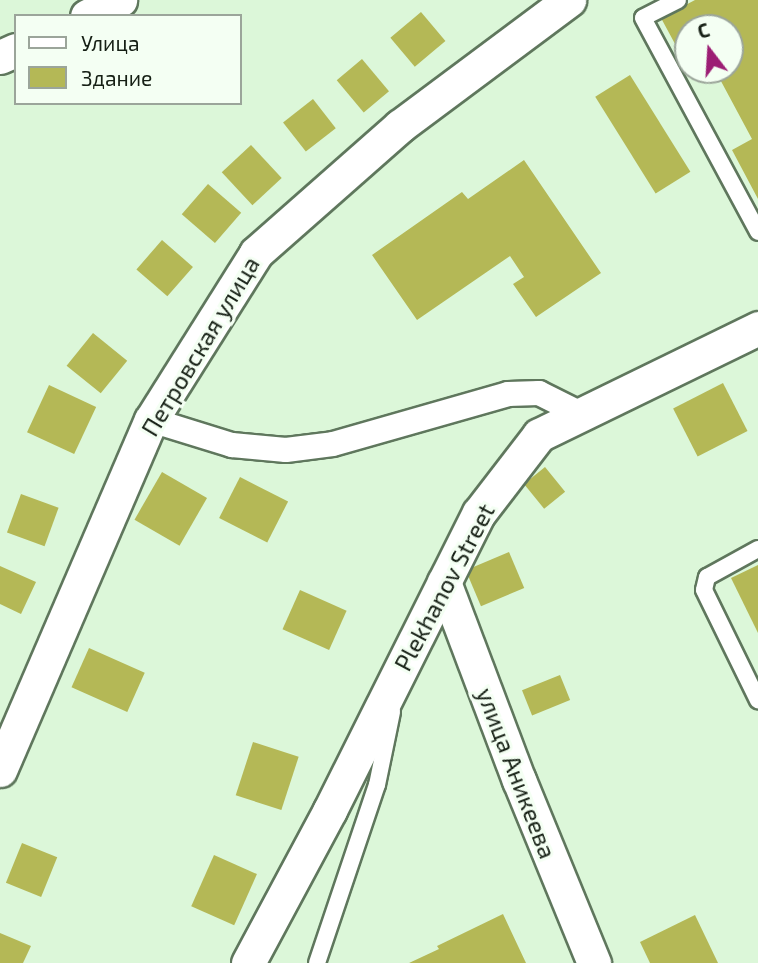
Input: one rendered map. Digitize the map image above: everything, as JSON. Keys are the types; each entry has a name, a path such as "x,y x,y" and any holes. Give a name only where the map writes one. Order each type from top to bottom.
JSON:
{"street":[{"path":"91,14 120,0"},
{"name":"Петровская улица","path":"0,770 151,420 256,253 400,126 569,0"},
{"name":"Plekhanov Street","path":"247,963 479,513 539,435 758,328"},
{"path":"151,420 232,445 286,450 333,444 508,394 539,393 581,414"},
{"name":"улица Аникеева","path":"444,582 519,780 594,963"}],"lane":[{"path":"678,0 643,18 758,232"},
{"path":"758,550 707,577 704,590 758,700"},
{"path":"317,963 377,785 401,668"}],"building":[{"path":"695,0 758,0 758,199 732,150 752,139 723,84 744,84 744,14 674,14 674,42 661,18"},
{"path":"421,12 445,41 415,67 390,38"},
{"path":"362,59 389,91 364,112 337,80"},
{"path":"630,75 690,172 656,193 595,97"},
{"path":"313,99 336,128 306,152 283,122"},
{"path":"251,145 282,178 252,205 222,172"},
{"path":"524,160 601,273 536,317 513,284 524,277 510,256 417,320 372,255 462,192 468,199"},
{"path":"208,184 241,213 215,243 182,214"},
{"path":"162,240 193,267 167,296 136,269"},
{"path":"93,333 127,361 101,393 67,366"},
{"path":"723,383 748,431 698,457 673,408"},
{"path":"49,385 96,407 74,454 27,432"},
{"path":"545,467 565,492 544,509 524,484"},
{"path":"162,472 207,498 180,546 135,520"},
{"path":"240,477 288,502 267,543 219,518"},
{"path":"21,494 59,508 45,546 7,533"},
{"path":"509,552 524,588 481,606 466,570"},
{"path":"758,565 758,633 731,578"},
{"path":"0,566 36,582 21,614 0,604"},
{"path":"300,590 347,611 329,650 283,629"},
{"path":"89,648 145,673 127,712 72,687"},
{"path":"560,675 570,700 532,715 522,690"},
{"path":"253,742 299,757 281,810 236,795"},
{"path":"22,843 57,857 41,897 6,883"},
{"path":"214,855 257,874 234,925 191,906"},
{"path":"503,914 526,963 409,963 439,949 437,946"},
{"path":"695,915 718,963 650,963 640,942"},
{"path":"0,933 31,946 23,963 0,963"}]}
